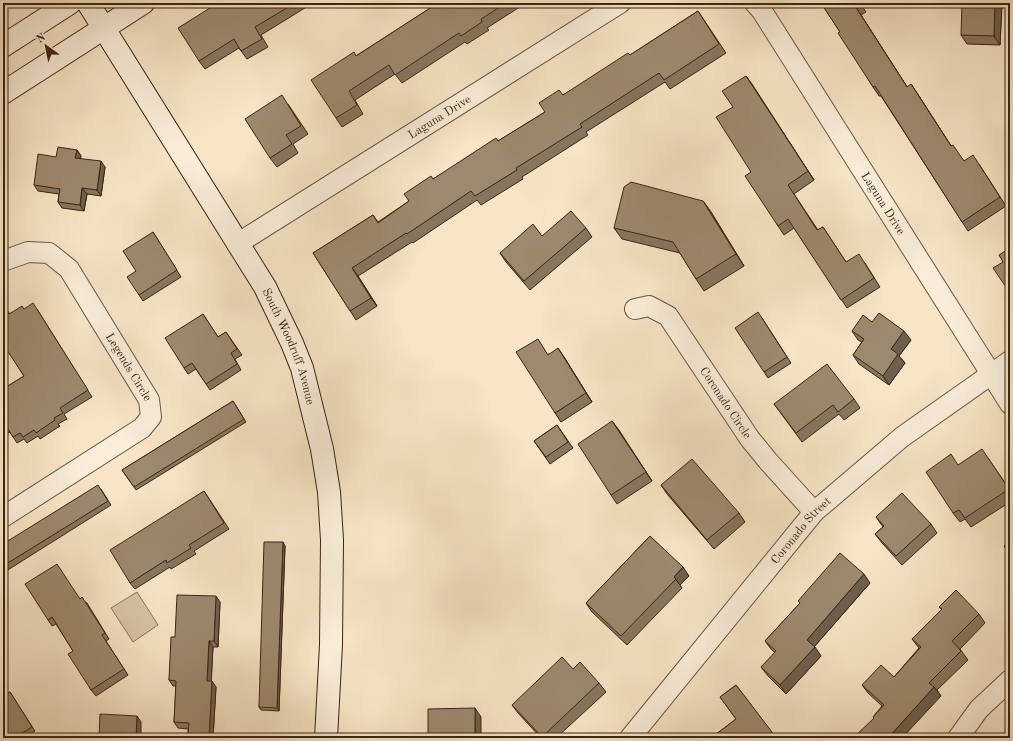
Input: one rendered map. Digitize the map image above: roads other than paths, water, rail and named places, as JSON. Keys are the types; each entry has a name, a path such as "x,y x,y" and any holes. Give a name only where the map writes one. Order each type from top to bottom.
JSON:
{"main road":[{"path":"3,46 70,3"},
{"name":"South Woodruff Avenue","path":"88,3 105,28 237,244 265,287 299,362 322,449 329,492 332,540 331,645 326,738"},
{"path":"3,93 143,3"}],"street":[{"name":"Laguna Drive","path":"237,244 620,3"},
{"name":"Laguna Drive","path":"755,3 766,18 1010,404"},
{"name":"Legends Circle","path":"3,260 28,252 49,253 69,269 149,400 151,416 142,428 3,517"},
{"name":"Coronado Circle","path":"635,309 650,306 668,316 750,438 768,462 814,512"},
{"name":"Coronado Street","path":"630,738 814,512 902,437 1010,361"},
{"path":"958,738 980,709 1010,680"}]}
